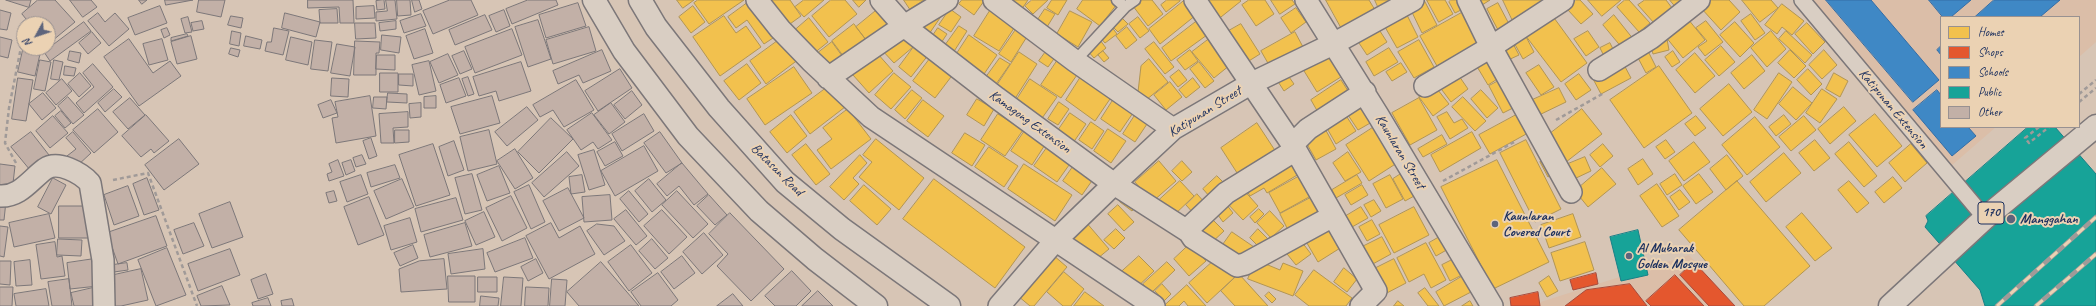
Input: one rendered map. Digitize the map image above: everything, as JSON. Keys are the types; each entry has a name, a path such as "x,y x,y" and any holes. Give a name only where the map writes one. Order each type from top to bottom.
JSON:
{"main road":[{"path":"594,0 624,51 688,136 759,211 815,259 876,306"},
{"name":"Batasan Road","path":"640,0 656,27 718,108 785,182 842,228 949,306"},
{"name":"170","path":"1890,306 1985,218 2096,126"}],"street":[{"path":"757,0 780,29 828,78 871,117 1055,242 1154,306"},
{"name":"Kamagong Extension","path":"881,0 904,26 997,98 1114,184 1189,232 1193,238 1237,266 1245,264 1334,216"},
{"path":"828,78 904,26 948,0"},
{"path":"994,0 1075,61 1173,129"},
{"path":"1195,0 1294,146 1376,291 1360,306"},
{"name":"Kaunlaran Street","path":"1306,0 1365,92 1492,306"},
{"name":"Katipunan Street","path":"999,306 1055,242 1173,129 1252,83 1334,43 1413,0"},
{"path":"1468,0 1491,47 1571,192"},
{"path":"1425,86 1491,47 1564,0"},
{"path":"1599,70 1651,38 1699,0"},
{"name":"Katipunan Extension","path":"1802,0 1985,218"},
{"path":"1189,232 1190,227 1226,193 1289,154 1297,140 1308,129 1365,92"},
{"path":"0,196 8,196 29,184 46,168 64,167 84,176 90,183 103,260 104,306"}],"lane":[{"path":"1075,61 1121,3 1134,0"}],"path":[{"path":"19,56 9,108 5,143 29,184"},
{"path":"2080,93 2096,80"},
{"path":"2080,101 2096,88"},
{"path":"2038,128 2025,138 2029,143 2048,128"},
{"path":"84,176 107,181 148,173 197,306"}],"shaded area":[{"path":"1812,0 2096,0 2096,42 2080,56 2080,16 1940,16 1940,128 1995,128 1951,166"},
{"path":"1689,255 1735,306 1528,306"}],"building: Homes":[{"path":"677,0 694,0 683,8"},
{"path":"698,0 744,0 709,24 694,3"},
{"path":"761,0 790,0 801,16 783,29"},
{"path":"804,0 824,0 804,17 795,7"},
{"path":"831,0 845,0 857,14 829,37 812,16"},
{"path":"853,0 866,0 859,7"},
{"path":"904,0 924,0 910,9"},
{"path":"962,0 984,1 974,15 959,4"},
{"path":"1014,0 1028,0 1021,10 1011,4"},
{"path":"1032,0 1048,0 1033,14 1025,6"},
{"path":"1052,0 1067,0 1058,15 1047,8"},
{"path":"1083,0 1111,0 1117,4 1100,26 1077,9"},
{"path":"1140,0 1152,0 1163,14 1148,26 1133,6"},
{"path":"1167,0 1180,1 1166,12 1161,5"},
{"path":"1185,0 1196,15 1160,44 1149,29"},
{"path":"1201,0 1240,0 1241,1 1216,21"},
{"path":"1249,0 1265,0 1274,14 1256,26 1242,5"},
{"path":"1271,0 1292,0 1295,4 1280,14"},
{"path":"1326,0 1369,0 1375,10 1342,29"},
{"path":"1375,0 1399,0 1380,11"},
{"path":"1424,0 1437,25 1422,33 1409,6"},
{"path":"1427,0 1445,0 1453,14 1439,22"},
{"path":"1451,0 1466,0 1469,6 1455,13 1449,2"},
{"path":"1479,0 1490,0 1482,5"},
{"path":"1503,0 1544,0 1513,21"},
{"path":"1576,0 1580,0 1593,14 1581,24 1567,9"},
{"path":"1588,0 1621,0 1602,16"},
{"path":"1625,0 1629,0 1650,23 1639,32 1617,7"},
{"path":"1645,0 1666,0 1672,8 1654,23 1638,5"},
{"path":"1670,0 1685,0 1676,7"},
{"path":"1710,0 1729,0 1740,12 1721,30 1701,8"},
{"path":"1742,0 1771,0 1778,8 1760,22"},
{"path":"750,1 776,36 764,44 747,20 736,28 728,17"},
{"path":"1498,3 1509,24 1498,30 1487,9"},
{"path":"1782,4 1804,21 1792,35 1782,27 1777,34 1765,25"},
{"path":"883,5 894,20 867,41 856,27"},
{"path":"693,6 705,22 691,33 679,17"},
{"path":"993,6 1018,22 999,51 974,36"},
{"path":"1296,8 1306,22 1291,33 1281,18"},
{"path":"950,9 961,17 951,32 939,25"},
{"path":"1045,9 1055,14 1047,27 1037,21"},
{"path":"1070,11 1092,22 1078,47 1057,34"},
{"path":"1465,11 1482,40 1437,66 1420,36"},
{"path":"1549,11 1587,63 1561,82 1522,31"},
{"path":"1751,14 1765,33 1755,40 1741,21"},
{"path":"942,15 927,37 916,21"},
{"path":"1407,15 1418,37 1397,48 1385,27"},
{"path":"1614,15 1634,40 1623,49 1603,25"},
{"path":"724,16 736,33 746,26 761,47 720,76 693,37"},
{"path":"1121,17 1128,24 1118,32 1111,25"},
{"path":"1138,17 1149,31 1140,38 1129,24"},
{"path":"809,18 828,42 813,54 794,31"},
{"path":"1688,19 1705,40 1683,58 1665,36"},
{"path":"1197,21 1207,35 1171,61 1162,48"},
{"path":"1706,21 1723,42 1705,56 1698,47 1707,41 1696,28"},
{"path":"1735,22 1754,43 1740,57 1720,35"},
{"path":"1807,23 1825,42 1813,54 1795,34"},
{"path":"854,24 869,44 847,61 832,41"},
{"path":"1241,24 1260,54 1244,64 1225,33"},
{"path":"959,26 967,31 953,53 944,47"},
{"path":"1111,26 1117,34 1105,43 1099,36"},
{"path":"1127,27 1137,40 1126,49 1116,36"},
{"path":"938,28 947,34 939,46 930,40"},
{"path":"1017,28 1028,35 1011,62 999,54"},
{"path":"1378,28 1387,42 1367,55 1357,40"},
{"path":"1588,31 1599,47 1586,56 1574,39"},
{"path":"1771,31 1786,49 1767,67 1751,48"},
{"path":"1786,31 1812,55 1805,63 1779,39"},
{"path":"900,32 913,47 894,63 881,49"},
{"path":"1295,32 1303,47 1269,65 1261,51"},
{"path":"1524,33 1534,52 1523,59 1512,39"},
{"path":"969,35 997,55 982,77 954,58"},
{"path":"783,37 799,59 766,84 750,61"},
{"path":"1510,38 1519,55 1506,61 1497,44"},
{"path":"1209,39 1230,65 1214,78 1192,52"},
{"path":"1667,39 1669,50 1653,54 1650,42"},
{"path":"1100,40 1106,48 1094,58 1087,50"},
{"path":"1419,40 1434,67 1414,78 1398,52"},
{"path":"832,42 845,60 828,73 814,56"},
{"path":"1154,42 1174,67 1165,74 1145,49"},
{"path":"1610,43 1615,53 1605,58 1600,48"},
{"path":"916,44 929,54 911,77 899,67"},
{"path":"1721,46 1735,62 1719,76 1705,60"},
{"path":"1389,48 1398,62 1374,76 1366,62"},
{"path":"1047,50 1056,56 1048,67 1039,61"},
{"path":"1190,50 1198,61 1185,70 1177,60"},
{"path":"1327,50 1344,75 1317,92 1301,66"},
{"path":"1790,50 1806,66 1794,78 1778,63"},
{"path":"1824,50 1837,65 1822,79 1809,65"},
{"path":"1103,51 1109,58 1104,62 1098,55"},
{"path":"1648,51 1656,67 1646,73 1637,56"},
{"path":"1673,51 1680,62 1672,67 1665,57"},
{"path":"1019,52 1037,64 1011,105 992,93"},
{"path":"877,53 893,71 869,93 853,75"},
{"path":"1695,53 1715,76 1695,93 1676,70"},
{"path":"1752,55 1765,71 1744,89 1731,73"},
{"path":"932,56 954,73 935,98 913,81"},
{"path":"1490,56 1502,76 1488,85 1476,65"},
{"path":"1000,58 1010,64 994,87 984,80"},
{"path":"1059,58 1079,72 1061,98 1041,85"},
{"path":"1149,59 1168,82 1146,100 1138,92 1141,66"},
{"path":"1622,61 1631,78 1601,94 1592,77"},
{"path":"1199,62 1214,81 1205,88 1190,69"},
{"path":"1401,63 1407,72 1392,81 1386,72"},
{"path":"747,64 761,83 739,100 724,81"},
{"path":"1539,65 1554,87 1541,95 1526,73"},
{"path":"1659,66 1692,113 1644,148 1610,100"},
{"path":"794,67 812,93 765,125 747,99"},
{"path":"1808,69 1822,84 1811,95 1797,80"},
{"path":"1179,70 1187,80 1178,87 1170,77"},
{"path":"894,73 911,87 891,109 875,95"},
{"path":"1457,73 1468,89 1451,102 1439,86"},
{"path":"1779,73 1792,82 1767,119 1754,110"},
{"path":"1834,73 1848,81 1840,97 1826,89"},
{"path":"1287,74 1294,84 1284,91 1277,80"},
{"path":"1579,74 1591,90 1576,100 1565,84"},
{"path":"1082,75 1112,96 1095,121 1066,100"},
{"path":"1506,77 1521,104 1503,113 1489,86"},
{"path":"1193,78 1200,87 1186,98 1179,90"},
{"path":"1030,79 1057,97 1040,121 1014,104"},
{"path":"1341,80 1350,94 1319,114 1311,100"},
{"path":"1170,82 1182,97 1166,110 1154,95"},
{"path":"1729,84 1752,112 1723,136 1700,109"},
{"path":"1434,85 1449,104 1433,116 1419,97"},
{"path":"829,86 845,107 810,134 794,112"},
{"path":"1793,87 1812,103 1796,120 1779,104"},
{"path":"1559,88 1566,102 1537,116 1530,101"},
{"path":"1822,89 1837,99 1820,123 1806,113"},
{"path":"912,90 922,98 905,119 895,110"},
{"path":"1481,90 1498,108 1487,118 1471,99"},
{"path":"1115,97 1135,110 1120,132 1101,119"},
{"path":"1463,97 1486,121 1475,131 1452,107"},
{"path":"1419,98 1437,130 1410,145 1392,113"},
{"path":"977,99 994,109 984,126 967,115"},
{"path":"923,100 944,116 928,137 907,121"},
{"path":"1358,100 1372,122 1358,130 1344,109"},
{"path":"1059,102 1069,109 1058,125 1048,119"},
{"path":"1844,107 1856,121 1830,144 1818,129"},
{"path":"848,109 871,139 831,169 817,150 832,139 823,128"},
{"path":"1139,109 1151,118 1135,142 1123,134"},
{"path":"1582,109 1602,134 1566,162 1547,136"},
{"path":"1343,111 1356,131 1336,144 1324,123"},
{"path":"1447,112 1454,123 1462,119 1468,128 1450,139 1437,117"},
{"path":"1070,113 1086,124 1073,143 1057,132"},
{"path":"998,114 1023,130 1005,156 981,140"},
{"path":"1518,114 1528,133 1490,154 1479,135"},
{"path":"1875,114 1902,146 1877,167 1849,135"},
{"path":"791,115 807,136 787,153 770,132"},
{"path":"1784,115 1791,124 1776,136 1769,127"},
{"path":"1696,116 1706,128 1695,136 1685,124"},
{"path":"1804,116 1816,130 1791,151 1779,137"},
{"path":"1755,117 1780,147 1747,175 1722,145"},
{"path":"1091,122 1104,131 1092,149 1079,140"},
{"path":"1257,123 1278,155 1241,179 1221,148"},
{"path":"1323,125 1336,149 1316,160 1303,137"},
{"path":"1028,126 1048,140 1032,165 1011,151"},
{"path":"1374,127 1397,163 1369,181 1346,145"},
{"path":"1108,129 1126,141 1111,163 1094,151"},
{"path":"1472,132 1481,148 1440,172 1431,155"},
{"path":"965,133 985,145 972,166 952,153"},
{"path":"1442,135 1447,144 1423,157 1418,149"},
{"path":"876,139 924,178 899,210 859,177 872,162 863,155"},
{"path":"1526,140 1561,209 1535,222 1500,153"},
{"path":"1666,140 1675,152 1665,159 1656,147"},
{"path":"1815,140 1830,158 1814,171 1799,153"},
{"path":"1051,142 1074,158 1057,182 1034,166"},
{"path":"1694,142 1710,162 1684,181 1669,161"},
{"path":"1849,142 1877,176 1864,187 1835,154"},
{"path":"806,144 830,174 816,185 792,155"},
{"path":"1603,144 1613,156 1600,167 1590,155"},
{"path":"1911,144 1927,163 1905,182 1889,163"},
{"path":"989,147 1018,166 1004,187 975,167"},
{"path":"1348,152 1361,172 1345,181 1333,163"},
{"path":"1784,153 1801,173 1766,202 1750,182"},
{"path":"860,155 867,163 853,178 859,184 844,200 830,187"},
{"path":"1295,155 1304,171 1267,193 1264,188 1250,196 1244,186"},
{"path":"1727,155 1743,176 1726,190 1710,169"},
{"path":"1585,157 1591,171 1574,179 1568,164"},
{"path":"1549,158 1556,172 1548,177 1540,162"},
{"path":"1643,159 1653,174 1638,185 1628,169"},
{"name":"Kaunlaran Covered Court","path":"1497,160 1549,262 1493,289 1441,187"},
{"path":"1077,161 1096,175 1082,195 1063,181"},
{"path":"1159,161 1176,181 1152,202 1135,182"},
{"path":"1182,161 1192,172 1182,181 1172,171"},
{"path":"1024,164 1072,195 1055,221 1008,189"},
{"path":"1602,168 1616,184 1588,207 1575,191"},
{"path":"1307,172 1318,192 1280,213 1269,193"},
{"path":"1404,172 1416,195 1405,201 1393,179"},
{"path":"1675,174 1682,185 1667,195 1660,184"},
{"path":"1699,174 1713,192 1696,204 1683,186"},
{"path":"1357,175 1362,183 1336,198 1332,190"},
{"path":"1390,175 1403,199 1386,208 1373,184"},
{"path":"1217,176 1225,184 1210,197 1203,189"},
{"path":"1893,177 1902,188 1884,203 1875,192"},
{"path":"934,179 1025,247 995,288 903,219"},
{"path":"1180,181 1194,196 1172,217 1157,202"},
{"path":"1737,181 1810,266 1764,306 1744,306 1679,230"},
{"path":"1849,181 1869,203 1857,213 1838,190"},
{"path":"1657,184 1679,216 1662,227 1640,196"},
{"path":"864,185 891,209 877,225 850,201"},
{"path":"1362,185 1368,195 1351,205 1345,195"},
{"path":"1241,187 1258,206 1243,220 1225,201"},
{"path":"1680,190 1690,202 1679,210 1670,197"},
{"path":"1197,194 1206,204 1195,215 1186,205"},
{"path":"1316,195 1326,215 1290,234 1280,214"},
{"path":"1125,196 1137,205 1132,211 1120,202"},
{"path":"1223,200 1233,213 1223,222 1213,208"},
{"path":"1374,200 1381,211 1371,217 1364,205"},
{"path":"1118,205 1134,222 1124,231 1108,214"},
{"path":"1361,207 1368,218 1352,227 1346,216"},
{"path":"1414,207 1429,235 1394,253 1379,225"},
{"path":"1259,209 1264,214 1255,223 1250,217"},
{"path":"1270,211 1284,226 1271,238 1257,223"},
{"path":"1802,213 1832,248 1815,261 1786,227"},
{"path":"1573,214 1581,237 1549,248 1541,225"},
{"path":"1209,216 1224,231 1209,245 1195,230"},
{"path":"1372,220 1380,234 1367,241 1359,227"},
{"path":"1085,221 1109,249 1092,263 1068,235"},
{"path":"1331,221 1345,245 1318,262 1304,238"},
{"path":"1116,229 1125,238 1114,249 1104,240"},
{"path":"1258,229 1269,240 1260,248 1250,238"},
{"path":"1232,232 1254,247 1245,261 1222,246"},
{"path":"1443,235 1450,248 1436,256 1429,243"},
{"path":"1298,237 1311,254 1296,265 1283,249"},
{"path":"1382,237 1391,254 1371,265 1362,247"},
{"path":"1585,242 1594,270 1560,281 1551,253"},
{"path":"1426,243 1446,280 1431,288 1424,274 1409,282 1397,258"},
{"path":"1190,244 1206,261 1189,276 1174,259"},
{"path":"1053,255 1067,267 1034,306 1030,306 1018,296"},
{"path":"1139,256 1154,271 1133,291 1118,275"},
{"path":"1218,257 1236,276 1207,303 1189,283"},
{"path":"1394,259 1406,283 1383,295 1370,271"},
{"path":"1454,259 1462,275 1450,281 1442,265"},
{"path":"1256,260 1280,270 1283,263 1303,271 1293,296 1248,279"},
{"path":"1167,262 1175,270 1151,293 1143,284"},
{"path":"1344,268 1357,279 1347,292 1334,282"},
{"path":"1314,270 1352,298 1346,306 1309,306 1295,295"},
{"path":"1064,272 1084,289 1071,306 1063,306 1047,292"},
{"path":"1239,274 1268,306 1235,306 1221,291"},
{"path":"1463,276 1471,292 1444,306 1436,292"},
{"path":"1549,276 1558,291 1547,297 1539,283"},
{"path":"1162,284 1171,294 1164,301 1155,291"},
{"path":"1187,285 1206,306 1188,306 1184,301 1179,306 1164,306"},
{"path":"1425,288 1439,306 1428,306 1418,293"},
{"path":"1085,292 1104,306 1074,306"},
{"path":"1269,292 1276,299 1272,303 1265,296"},
{"path":"1398,301 1404,306 1394,306"},
{"path":"1470,301 1473,306 1462,306"}],"building: Shops":[{"path":"1694,262 1735,306 1709,306 1680,275"},
{"path":"1596,273 1598,284 1573,290 1570,280"},
{"path":"1675,275 1704,306 1651,306 1646,301"},
{"path":"1630,284 1647,306 1565,306 1586,290"},
{"path":"1538,292 1540,306 1511,306 1510,298"}],"building: Schools":[{"path":"1826,0 1871,0 1939,80 1913,102"},
{"path":"1929,0 1971,0 1952,16 1942,16"},
{"path":"1994,0 2060,0 2041,16 1976,16"},
{"path":"1940,47 1940,54 1937,50"},
{"path":"1937,90 1940,94 1940,128 1969,128 1976,136 1952,156 1913,110"}],"building: Public":[{"name":"Manggahan","path":"2027,128 2056,128 2096,174 2096,306 1985,306 1980,290 1925,227 1928,221 1926,216"},
{"name":"Al Mubarak Golden Mosque","path":"1638,230 1648,275 1621,281 1610,237"}],"building: Other":[{"path":"6,0 31,0 29,7"},
{"path":"38,0 55,0 75,22 56,38 56,16 24,16 22,14"},
{"path":"70,0 91,0 97,7 83,17"},
{"path":"139,0 147,0 142,4"},
{"path":"165,0 193,0 166,5"},
{"path":"199,0 225,0 221,17 197,12"},
{"path":"308,0 353,0 354,23 340,23 339,7 308,8"},
{"path":"384,0 385,9 377,10 376,1"},
{"path":"386,0 395,0 397,19 376,21 376,12 387,11"},
{"path":"397,0 410,0 411,15 398,16"},
{"path":"412,0 419,0 422,9 415,12"},
{"path":"450,0 471,0 478,15 433,34 423,11"},
{"path":"528,0 556,0 558,5 512,24 506,9"},
{"path":"578,3 586,26 546,38 539,15"},
{"path":"160,6 167,23 135,35 128,18"},
{"path":"374,6 375,18 356,19 356,7"},
{"path":"337,9 338,23 320,23 319,10"},
{"path":"0,10 11,13 7,30 0,29"},
{"path":"504,10 510,26 496,32 489,16"},
{"path":"98,13 105,22 115,13 129,29 109,46 88,21"},
{"path":"285,13 320,22 316,37 282,28"},
{"path":"421,14 426,26 404,33 400,21"},
{"path":"485,15 492,30 455,45 449,30"},
{"path":"231,16 243,18 241,28 228,25"},
{"path":"188,17 192,32 185,33 181,19"},
{"path":"538,20 551,59 528,67 515,27"},
{"path":"202,21 204,29 193,31 191,23"},
{"path":"396,21 396,29 380,31 379,23"},
{"path":"84,22 91,31 50,61 47,56 56,56 56,43"},
{"path":"355,23 375,23 376,38 356,39"},
{"path":"589,27 596,51 553,64 546,40"},
{"path":"167,28 170,35 164,38 161,30"},
{"path":"274,28 289,31 283,55 265,51 267,42 271,42"},
{"path":"425,29 433,53 414,59 406,36"},
{"path":"512,29 522,55 475,73 465,47"},
{"path":"232,31 241,33 239,46 230,44"},
{"path":"92,32 101,43 88,54 79,43"},
{"path":"187,34 188,36 171,41 171,38"},
{"path":"382,35 401,37 399,53 381,50"},
{"path":"191,36 197,59 177,64 171,42"},
{"path":"246,36 262,40 260,49 244,46"},
{"path":"0,37 12,40 8,58 0,56"},
{"path":"291,37 312,42 308,65 286,60"},
{"path":"129,39 153,73 170,61 181,76 139,106 104,57"},
{"path":"162,39 168,60 149,65 143,44"},
{"path":"315,40 332,42 328,71 311,69"},
{"path":"355,41 380,42 379,53 376,53 376,75 354,75"},
{"path":"337,44 355,47 350,76 331,73"},
{"path":"231,48 240,50 238,57 229,54"},
{"path":"602,50 611,71 583,83 579,75 558,84 553,71"},
{"path":"70,51 81,53 79,63 68,60"},
{"path":"464,51 472,69 460,74 452,56"},
{"path":"448,54 458,75 439,83 430,62"},
{"path":"377,55 395,55 395,70 376,69"},
{"path":"22,56 40,56 35,76 18,72"},
{"path":"40,60 51,62 45,91 34,89"},
{"path":"54,60 63,62 59,80 51,79"},
{"path":"429,61 436,91 419,95 412,65"},
{"path":"521,62 531,91 499,101 496,91 479,96 473,77"},
{"path":"93,64 113,87 84,113 76,103 94,87 83,73"},
{"path":"65,66 76,68 74,76 64,75"},
{"path":"620,69 632,88 598,111 585,91"},
{"path":"80,73 91,86 79,97 68,84"},
{"path":"380,73 398,73 398,92 380,92"},
{"path":"399,74 413,74 413,86 399,85"},
{"path":"468,77 474,94 468,96 462,79"},
{"path":"18,78 33,80 26,121 12,119"},
{"path":"332,78 349,79 348,97 331,96"},
{"path":"459,78 466,96 446,103 440,85"},
{"path":"62,79 72,91 56,105 46,93"},
{"path":"576,80 594,110 564,127 553,110 540,117 533,105"},
{"path":"114,89 122,97 105,112 98,103"},
{"path":"632,91 642,105 625,119 614,105"},
{"path":"43,93 56,108 42,120 29,104"},
{"path":"388,93 407,94 407,103 387,102"},
{"path":"370,96 376,136 336,143 332,118 338,117 335,102"},
{"path":"436,96 436,108 424,108 424,97"},
{"path":"492,96 500,123 460,134 451,107"},
{"path":"68,97 84,115 73,124 58,106"},
{"path":"374,97 387,97 386,109 373,108"},
{"path":"130,98 145,115 128,129 113,112"},
{"path":"331,100 337,113 323,118 318,105"},
{"path":"421,103 421,117 410,118 409,104"},
{"path":"611,103 625,122 609,134 594,115"},
{"path":"527,107 538,120 507,146 495,132"},
{"path":"98,109 118,132 94,153 73,130"},
{"path":"61,111 71,123 65,128 55,116"},
{"path":"408,112 408,127 393,128 394,143 381,143 379,114"},
{"path":"592,113 612,140 598,149 593,142 581,150 567,130"},
{"path":"644,114 654,131 622,151 612,134"},
{"path":"146,115 169,141 154,153 151,149 141,157 122,136"},
{"path":"53,116 68,133 50,148 36,131"},
{"path":"551,118 573,139 539,173 518,152"},
{"path":"395,130 409,130 409,142 395,143"},
{"path":"489,130 497,164 468,171 460,137"},
{"path":"31,132 49,155 30,170 11,147"},
{"path":"73,132 91,153 77,166 67,156 76,149 66,138"},
{"path":"660,132 682,163 666,173 644,143"},
{"path":"371,138 377,156 369,159 363,141"},
{"path":"179,139 199,164 164,190 145,165"},
{"path":"454,141 464,170 448,176 439,147"},
{"path":"615,142 623,156 605,166 597,152"},
{"path":"433,144 450,195 416,206 399,155"},
{"path":"644,146 658,171 615,196 601,171"},
{"path":"515,149 533,178 515,189 497,161"},
{"path":"594,150 605,185 589,190 578,155"},
{"path":"567,152 579,166 544,197 532,183"},
{"path":"362,155 366,164 356,167 353,158"},
{"path":"338,160 344,176 329,181 327,174 332,172 329,164"},
{"path":"351,160 355,171 346,175 342,163"},
{"path":"682,163 708,194 694,205 679,186 667,196 657,184"},
{"path":"0,164 15,166 12,192 0,190"},
{"path":"395,165 400,178 371,187 367,173"},
{"path":"499,166 510,193 487,201 477,175"},
{"path":"472,174 482,210 465,214 455,178"},
{"path":"361,175 368,194 347,202 340,182"},
{"path":"582,175 585,192 571,194 569,177"},
{"path":"53,178 66,185 51,214 38,207"},
{"path":"147,178 159,210 144,215 133,184"},
{"path":"402,179 414,207 386,219 374,191"},
{"path":"649,179 666,200 652,212 635,191"},
{"path":"529,185 545,222 531,229 514,192"},
{"path":"128,186 139,216 114,225 104,195"},
{"path":"568,188 584,218 559,231 543,201"},
{"path":"334,191 337,201 329,203 326,193"},
{"path":"629,191 648,214 639,222 620,199"},
{"path":"677,191 708,224 693,238 662,205"},
{"path":"610,195 612,220 584,222 582,197"},
{"path":"709,195 727,215 715,225 697,206"},
{"path":"511,196 527,228 502,241 486,208"},
{"path":"369,197 384,235 358,245 344,207"},
{"path":"456,198 463,220 421,232 415,209"},
{"path":"0,201 6,201 4,220 0,220"},
{"path":"230,202 243,237 212,248 199,214"},
{"path":"59,206 90,206 90,238 59,238"},
{"path":"626,210 647,236 636,245 614,219"},
{"path":"662,210 687,237 669,254 644,226"},
{"path":"484,212 495,237 476,245 465,221"},
{"path":"730,213 784,269 751,301 717,266 728,254 709,234"},
{"path":"49,214 55,238 14,247 9,223"},
{"path":"156,216 167,246 118,264 107,233"},
{"path":"410,218 417,242 391,250 384,226"},
{"path":"194,223 204,246 183,254 174,230"},
{"path":"465,223 472,246 430,257 424,235"},
{"path":"551,223 559,238 580,226 595,254 549,279 526,236"},
{"path":"597,224 614,226 625,241 604,255 587,231"},
{"path":"0,226 8,227 4,257 0,256"},
{"path":"704,233 723,255 702,274 683,252"},
{"path":"525,238 533,258 495,272 487,253"},
{"path":"58,239 82,240 81,256 57,255"},
{"path":"652,239 668,258 655,269 639,251"},
{"path":"55,242 57,257 62,256 65,276 41,279 36,245"},
{"path":"413,245 418,258 400,266 394,253"},
{"path":"631,245 652,273 629,291 608,262"},
{"path":"167,248 186,295 156,306 138,260"},
{"path":"230,249 240,275 198,291 188,264"},
{"path":"483,249 485,269 451,274 448,254"},
{"path":"682,256 695,273 674,289 661,272"},
{"path":"94,259 98,286 70,289 67,263"},
{"path":"444,259 447,289 401,292 399,269 419,261"},
{"path":"536,259 543,273 528,281 521,267"},
{"path":"30,260 32,285 16,286 14,262"},
{"path":"0,261 11,261 10,285 0,284"},
{"path":"601,262 639,306 579,306 567,292"},
{"path":"127,263 128,270 107,273 106,266"},
{"path":"141,269 148,300 121,306 110,306 105,277"},
{"path":"792,271 811,291 796,306 775,306 765,296"},
{"path":"658,273 678,300 671,306 641,306 631,292"},
{"path":"266,274 273,294 258,299 251,280"},
{"path":"448,276 475,276 475,302 449,302"},
{"path":"478,277 497,277 497,292 478,292"},
{"path":"504,277 523,278 521,306 501,306"},
{"path":"69,279 72,306 52,306 48,282"},
{"path":"552,279 567,280 565,306 550,306"},
{"path":"222,286 230,305 201,306 197,296"},
{"path":"0,287 13,287 12,306 0,306"},
{"path":"97,287 101,306 74,306 71,293"},
{"path":"526,287 549,288 548,306 525,306"},
{"path":"46,289 49,306 16,306 14,294"},
{"path":"818,291 833,306 802,306"},
{"path":"733,294 743,306 717,306"},
{"path":"481,296 499,298 498,306 480,306"},
{"path":"268,298 271,306 253,306 252,303"},
{"path":"292,299 294,306 282,306 281,301"}],"railway":[{"path":"1997,306 2096,217"},
{"path":"2036,306 2096,254"}],"place":[{"name":"Manggahan","path":"2011,219"},
{"name":"Kaunlaran Covered Court","path":"1495,224"},
{"name":"Al Mubarak Golden Mosque","path":"1629,256"}]}
